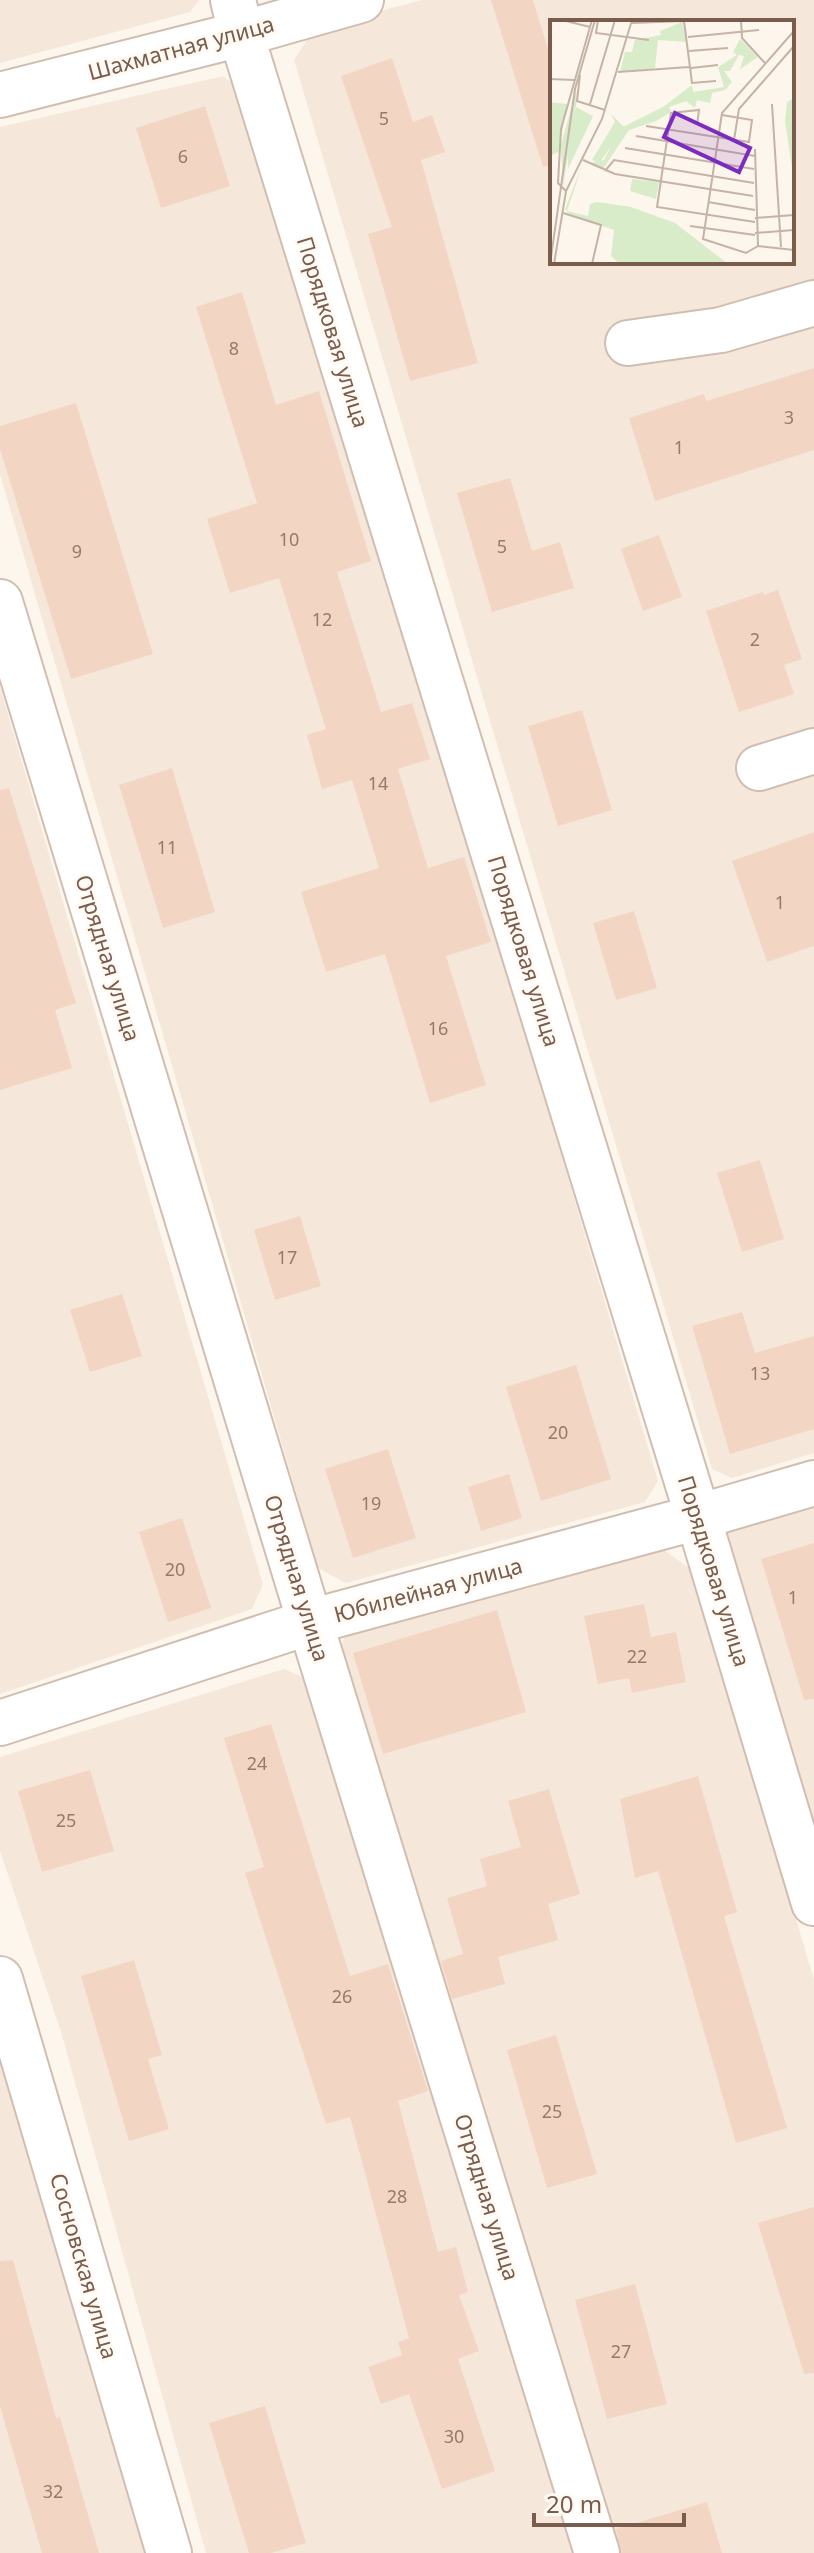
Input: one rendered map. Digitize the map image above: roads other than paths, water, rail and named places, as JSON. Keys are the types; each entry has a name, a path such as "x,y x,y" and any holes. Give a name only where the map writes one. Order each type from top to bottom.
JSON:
{"street":[{"name":"Шахматная улица","path":"0,95 237,17 361,0"},
{"name":"Порядковая улица","path":"237,17 814,1903"},
{"path":"628,343 721,330 814,303"},
{"name":"Отрядная улица","path":"0,602 597,2553"},
{"path":"759,768 814,751"},
{"name":"Юбилейная улица","path":"0,1723 310,1622 814,1483"},
{"name":"Сосновская улица","path":"0,1979 169,2553"}]}
